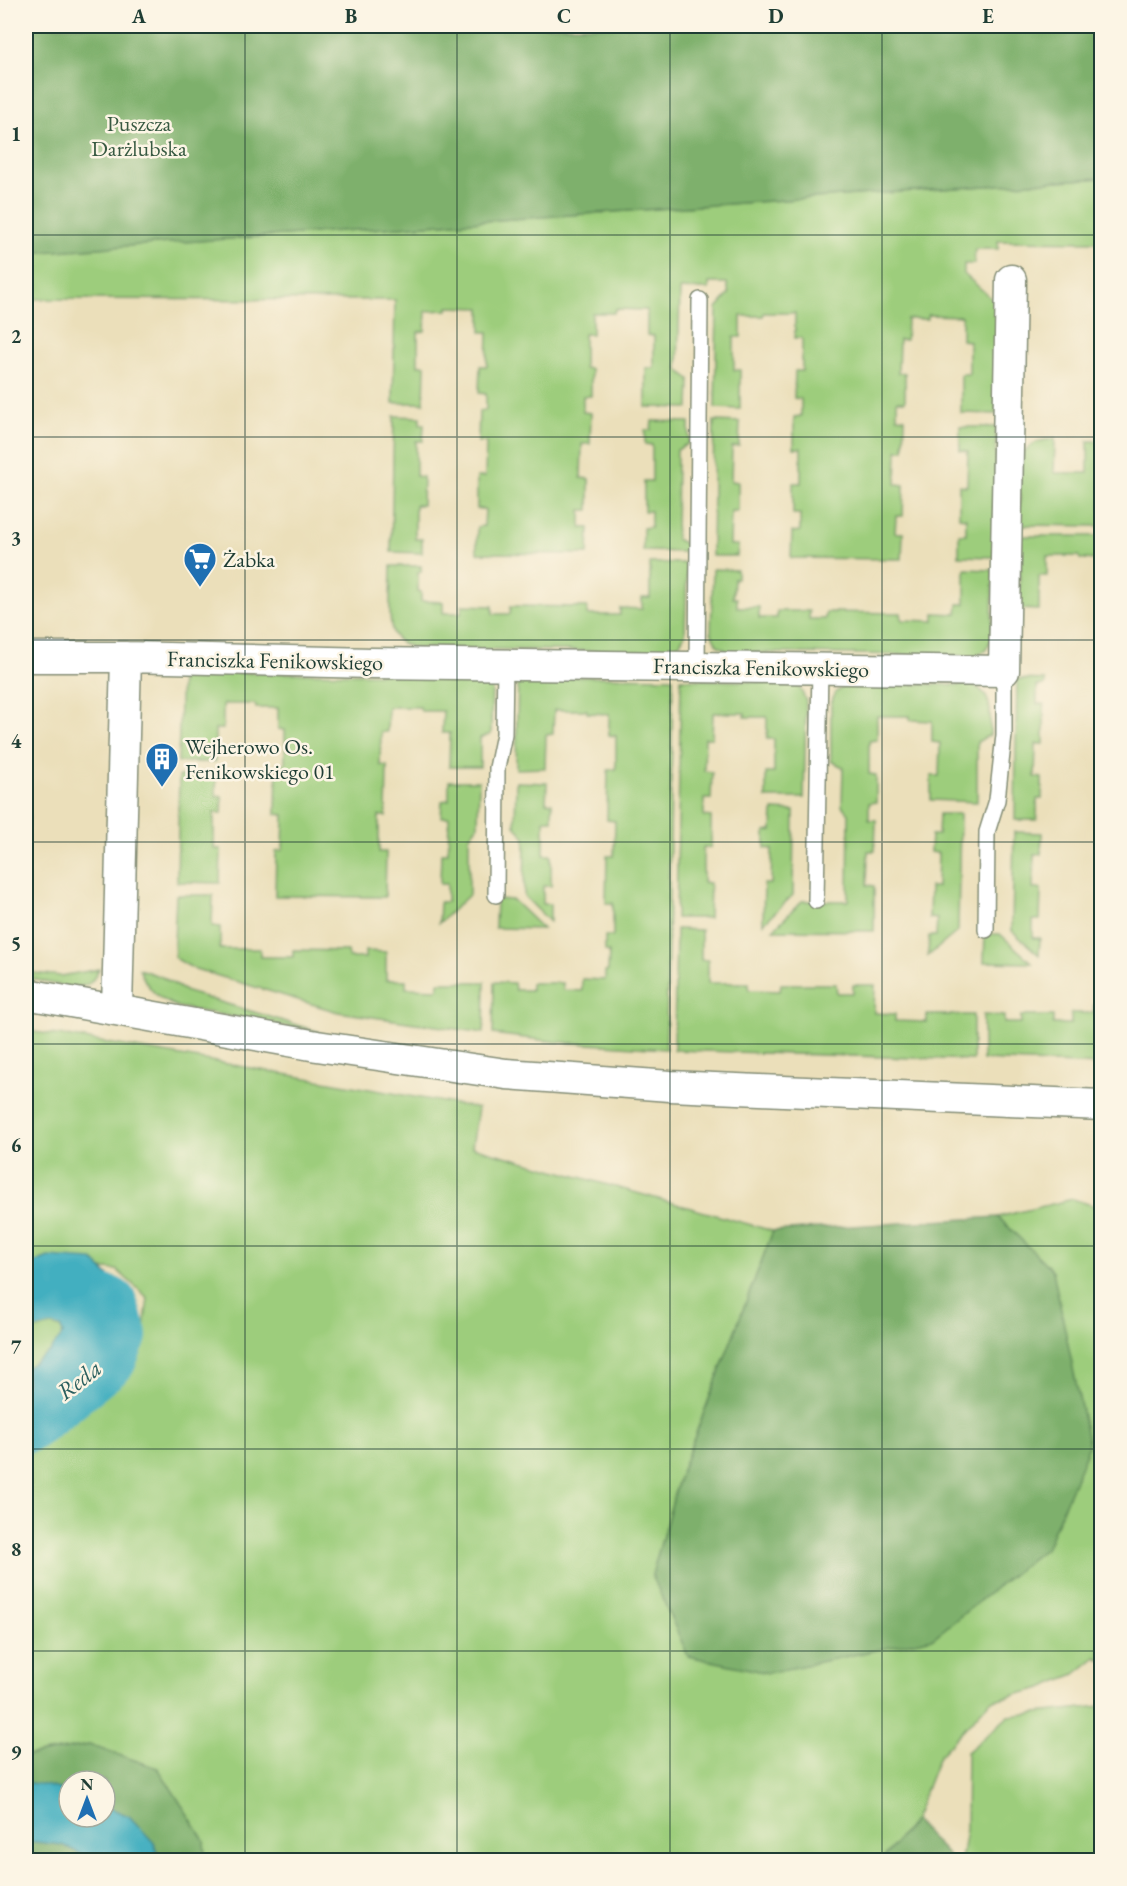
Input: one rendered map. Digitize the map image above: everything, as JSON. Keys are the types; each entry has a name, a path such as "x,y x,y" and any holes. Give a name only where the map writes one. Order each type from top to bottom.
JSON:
{"street":[{"path":"1004,671 1011,279"},
{"name":"Franciszka Fenikowskiego","path":"26,657 1004,671"},
{"path":"117,1009 126,657"},
{"path":"26,994 316,1046 506,1074 670,1086 1101,1105"}],"lane":[{"path":"697,666 700,300"},
{"path":"496,895 497,768 504,734 505,663"},
{"path":"816,901 820,667"},
{"path":"986,930 987,832 997,800 1004,735 1004,671"}],"green space":[{"name":"Puszcza Darżlubska","path":"26,26 1101,26 1101,178 26,253"},
{"path":"1101,178 1101,242 998,241 998,249 975,249 974,264 964,264 964,274 999,305 996,414 961,413 961,374 969,374 969,341 962,340 962,316 928,315 928,319 907,319 906,340 899,340 898,373 905,373 905,401 897,401 897,417 905,418 904,450 897,450 896,484 904,485 903,516 896,516 895,533 903,533 902,559 791,558 792,532 800,531 800,514 793,514 793,483 801,483 801,448 794,448 794,417 801,416 801,399 794,398 795,371 802,371 802,338 795,338 795,313 741,316 741,337 734,337 734,370 740,370 740,409 715,408 717,308 729,294 727,283 709,283 709,289 680,289 678,370 690,379 689,408 646,407 646,368 654,368 654,336 647,335 647,310 615,309 614,313 592,313 592,334 584,334 584,368 591,369 591,396 583,396 583,412 591,413 590,444 582,444 581,478 589,479 589,510 581,510 581,528 589,528 588,554 477,553 477,527 484,526 485,509 477,509 477,477 485,477 486,442 478,442 479,411 486,410 486,394 479,393 480,366 487,366 488,332 481,332 481,308 448,307 448,310 426,311 425,331 418,332 418,365 425,365 424,403 393,403 395,300 26,299 26,253"},
{"path":"394,416 420,417 420,424 424,424 423,441 416,441 416,476 423,477 422,505 415,505 415,539 422,539 422,553 391,552"},
{"path":"652,421 689,422 689,443 677,450 676,539 687,545 687,552 643,551 643,528 651,527 651,511 644,511 644,481 652,481 652,445 645,444 645,430 651,430"},
{"path":"714,421 740,422 739,446 732,447 731,481 738,482 738,511 731,511 730,545 738,545 737,556 712,556"},
{"path":"960,427 996,427 994,557 959,556 959,534 966,534 966,518 959,517 959,485 967,486 968,451 960,450"},
{"path":"1055,439 1054,473 1088,473 1088,441 1101,441 1101,526 1019,525 1021,459 1034,443"},
{"path":"1021,536 1101,536 1101,560 1080,559 1079,556 1047,556 1047,576 1039,576 1039,610 1019,609"},
{"path":"650,563 687,563 685,634 679,645 664,652 415,648 400,642 391,626 391,566 421,566 421,572 418,572 418,591 421,592 421,601 443,602 443,613 461,613 462,605 493,606 493,614 510,614 511,606 587,607 587,615 620,615 620,608 642,609 642,598 650,598"},
{"path":"713,569 737,570 737,578 734,578 733,598 737,598 737,607 759,607 759,618 777,618 777,611 809,611 809,619 825,619 826,612 901,613 902,620 934,621 934,613 957,614 958,604 965,604 965,569 993,570 992,639 985,651 976,656 729,652 717,645 711,632"},
{"path":"181,672 492,675 491,734 480,738 480,767 449,767 450,733 442,733 443,711 421,711 420,707 388,707 387,732 381,732 380,765 387,766 386,816 379,816 379,852 386,852 385,897 275,896 276,851 283,850 284,815 276,814 277,764 285,764 285,730 278,729 278,708 256,708 255,704 223,704 223,729 215,729 215,762 178,762"},
{"path":"518,676 673,678 666,1049 557,1042 493,1034 494,982 514,983 515,990 531,990 531,983 563,983 563,990 582,991 582,979 605,980 609,952 605,951 605,936 613,936 613,903 606,903 607,856 614,856 615,821 607,820 608,770 616,769 616,736 609,735 609,714 587,713 587,710 554,710 553,734 546,735 545,768 516,769"},
{"path":"681,679 793,683 800,688 806,701 804,798 766,798 766,773 774,773 774,739 767,739 767,717 745,717 745,713 713,713 712,738 705,738 704,771 712,772 711,799 704,799 704,816 711,817 711,847 703,848 703,883 710,883 709,918 676,918"},
{"path":"1017,679 1045,680 1045,685 1037,686 1037,704 1044,704 1044,744 1036,744 1035,777 1042,778 1042,799 1037,799 1037,820 1015,820"},
{"path":"848,683 973,685 980,689 988,700 990,735 977,742 977,802 931,800 931,776 939,776 940,743 932,742 932,721 910,720 910,716 877,716 877,740 869,741 869,774 876,775 876,802 869,803 869,820 876,820 875,851 868,851 867,885 874,886 874,931 773,930 802,901 848,901 849,814 842,806 843,767 831,761 831,705 835,693"},
{"path":"26,739 30,743 27,893 26,893"},
{"path":"179,776 216,776 216,796 222,797 222,813 214,813 214,849 221,849 220,883 177,882"},
{"path":"449,781 479,781 478,825 469,837 469,895 439,923 440,902 447,902 447,884 440,884 441,853 448,853 449,817 441,817 442,801 449,800"},
{"path":"516,782 547,783 546,802 552,803 552,820 544,820 544,855 551,855 551,886 543,886 543,904 550,904 550,922 524,896 525,837 515,826"},
{"path":"773,810 794,811 793,895 763,924 764,884 771,884 772,849 765,848 765,832 772,831"},
{"path":"939,814 960,814 958,931 928,956 929,936 936,936 937,919 929,918 930,887 937,887 938,853 930,852 931,835 938,835"},
{"path":"1014,832 1042,833 1041,854 1034,854 1033,889 1041,889 1040,920 1033,920 1033,938 1040,938 1039,955 1012,931"},
{"path":"176,895 213,895 212,926 220,927 220,949 260,949 260,957 293,957 293,950 348,951 349,958 365,958 365,951 386,952 386,980 406,980 406,988 438,989 439,982 485,982 484,1033 338,1012 192,968 175,958"},
{"path":"496,899 513,900 543,929 495,928"},
{"path":"676,929 701,930 701,960 708,960 708,983 749,983 749,990 780,991 781,984 836,984 837,993 853,993 853,985 875,985 874,1013 895,1014 895,1021 927,1022 927,1015 973,1015 973,1060 674,1050"},
{"path":"985,934 1000,934 1032,963 984,962"},
{"path":"99,969 91,982 77,986 59,985 26,977 26,972 61,976"},
{"path":"139,969 162,977 187,992 320,1032 178,1007 154,993"},
{"path":"1094,971 1101,972 1101,1065 983,1060 983,1015 1004,1016 1004,1023 1021,1023 1021,1016 1053,1016 1053,1024 1071,1024 1071,1013 1094,1013 1094,1005 1098,1004 1098,986 1094,985"},
{"path":"26,1031 73,1037 478,1108 472,1147 773,1231 679,1478 652,1575 1053,1271 998,1217 1073,1199 1101,1208 1101,1660 1096,1657 1075,1674 1042,1688 990,1701 939,1756 914,1820 882,1860 205,1860 204,1840 89,1745 26,1756 26,1445 119,1376 143,1336 148,1298 117,1270 56,1265 26,1268"},
{"path":"998,1217 1053,1271 1089,1446 1047,1547 933,1638 768,1673 688,1656 652,1575 679,1478 773,1231"},
{"path":"52,1325 75,1333 26,1375 26,1332"},
{"path":"1101,1706 1101,1860 961,1860 966,1830 967,1752 1009,1716"},
{"path":"89,1745 158,1768 204,1840 205,1860 26,1860 26,1756"},
{"path":"914,1820 952,1860 882,1860"}],"water":[{"path":"48,1257 93,1260 125,1292 114,1328 107,1367 90,1391 26,1429 26,1368 50,1351 63,1334 56,1316 26,1320 26,1266"},
{"path":"26,1783 57,1789 57,1829 117,1829 117,1811 129,1816 154,1843 160,1860 94,1860 62,1845 26,1841"}],"waterway":[{"name":"Reda","path":"26,1300 51,1294 108,1306 117,1335 107,1358 26,1423"}],"place":[{"name":"Żabka","path":"200,588"},
{"name":"Wejherowo Os. Fenikowskiego 01","path":"162,788"}]}
